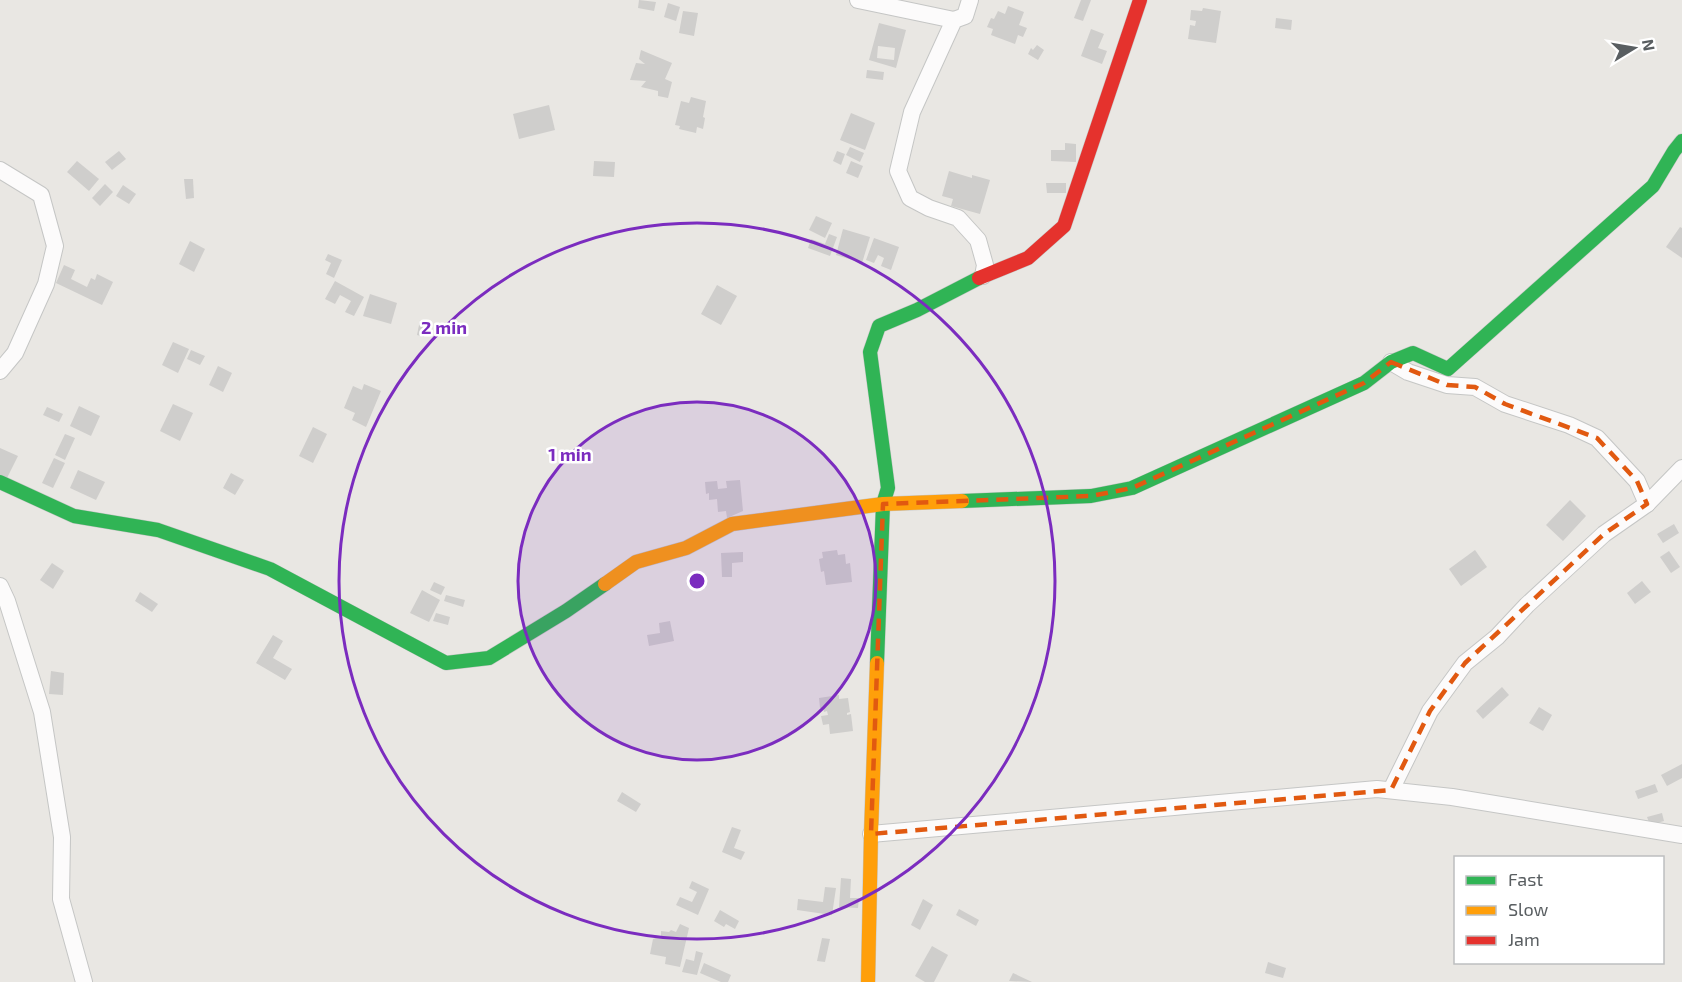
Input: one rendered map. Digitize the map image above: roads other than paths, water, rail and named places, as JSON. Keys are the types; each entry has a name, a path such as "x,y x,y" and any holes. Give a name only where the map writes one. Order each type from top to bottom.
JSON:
{"street":[{"path":"858,0 954,20 965,16 970,0"},
{"path":"868,982 870,834 883,504 888,488 870,352 879,326 917,310 983,276 1028,258 1064,226 1140,0"},
{"path":"954,20 912,112 898,171 910,198 929,208 958,218 978,240 985,265 983,276"},
{"path":"0,482 74,516 158,531 270,569 446,663 489,658 566,611 636,562 686,548 732,524 883,504 1091,496 1132,488 1364,383 1390,363 1413,353 1448,369 1653,186 1682,141"},
{"path":"0,170 41,195 55,246 46,284 15,353 0,371"},
{"path":"1390,363 1408,372 1448,384 1475,387 1504,404 1569,425 1597,438 1637,481 1647,504"},
{"path":"1391,790 1431,711 1465,663 1497,637 1527,605 1604,534 1647,504 1682,468"},
{"path":"0,586 7,601 42,712 62,837 61,899 84,982"},
{"path":"870,834 1377,789 1452,797 1682,836"}]}
